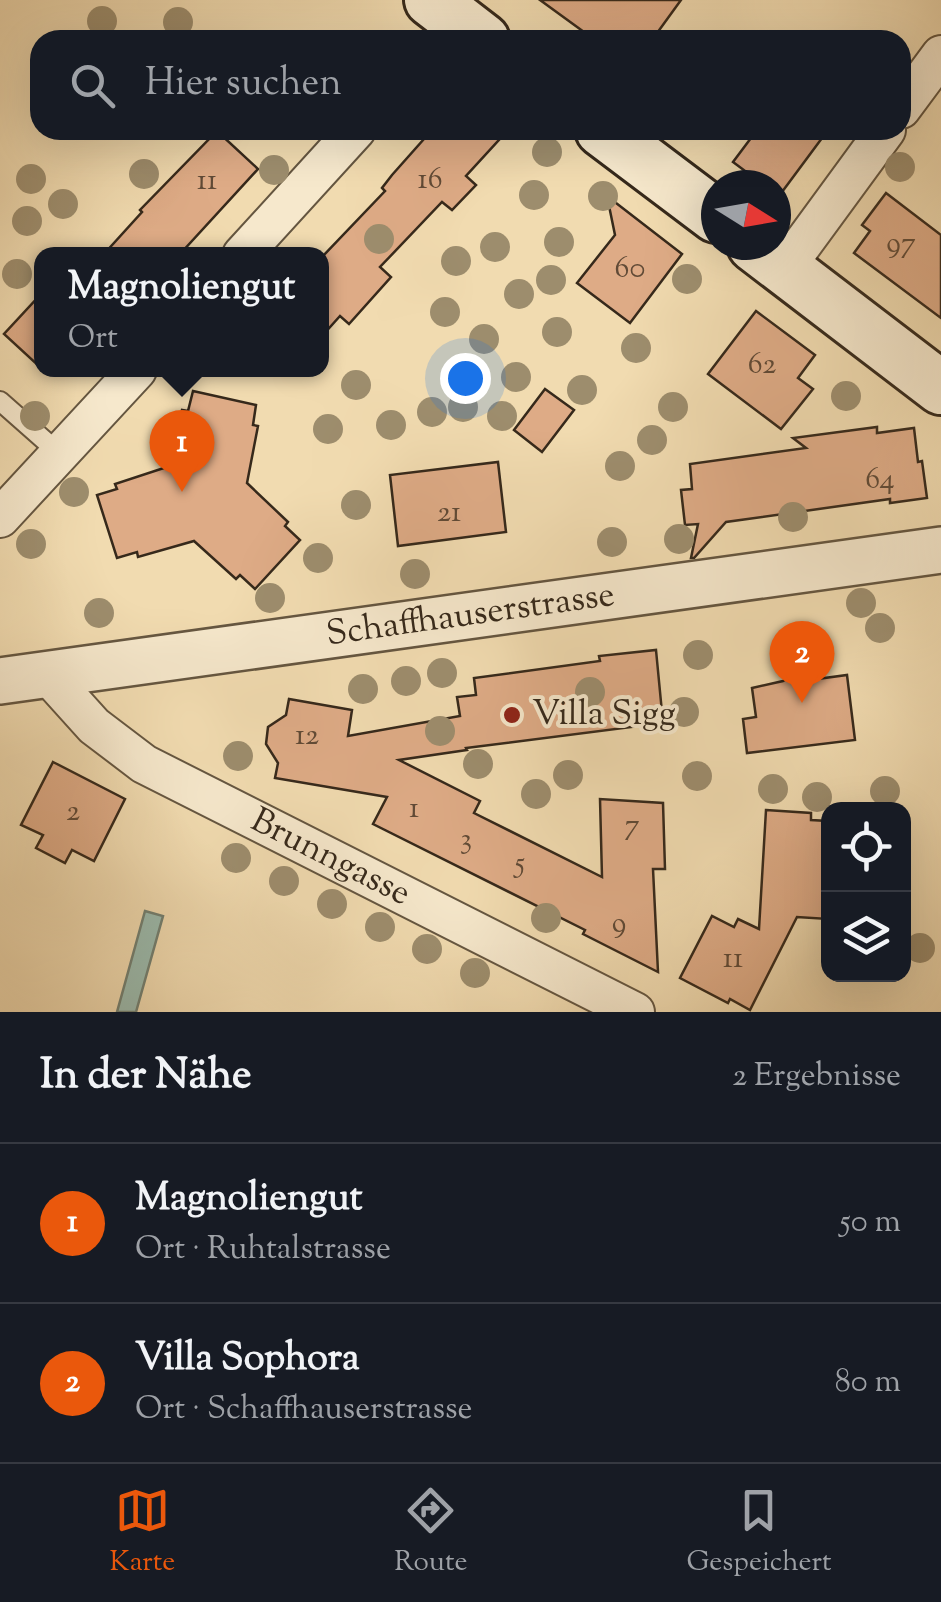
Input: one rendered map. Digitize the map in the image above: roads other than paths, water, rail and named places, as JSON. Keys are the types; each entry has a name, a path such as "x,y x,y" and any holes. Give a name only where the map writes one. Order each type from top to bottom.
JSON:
{"main road":[{"path":"615,140 701,205"},
{"path":"774,260 941,388"}],"street":[{"path":"911,96 941,55"},
{"path":"248,247 347,140"},
{"path":"791,232 877,140"},
{"path":"0,518 131,377"},
{"name":"Schaffhauserstrasse","path":"0,681 941,550"},
{"name":"Brunngasse","path":"48,675 94,726 144,764 634,1012"}],"lane":[{"path":"0,401 60,454"}],"place":[{"name":"Magnoliengut","path":"182,492"},
{"name":"Villa Sophora","path":"802,703"},
{"name":"Villa Sigg","path":"512,715"}]}
